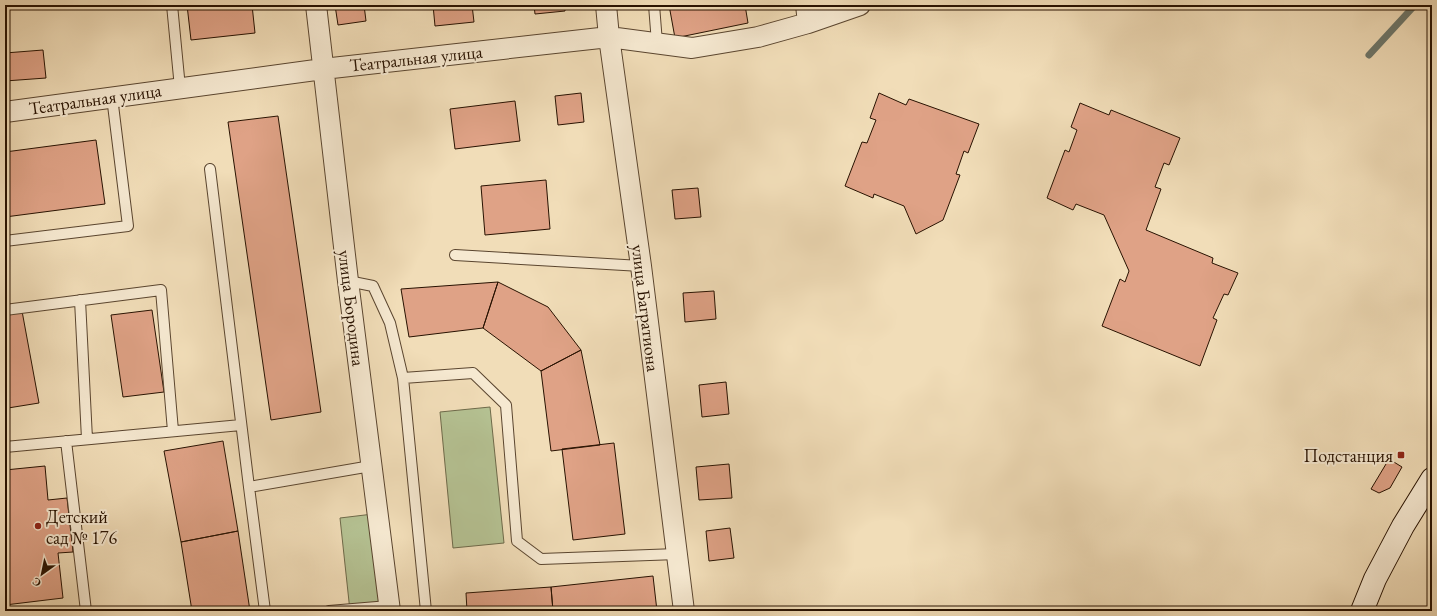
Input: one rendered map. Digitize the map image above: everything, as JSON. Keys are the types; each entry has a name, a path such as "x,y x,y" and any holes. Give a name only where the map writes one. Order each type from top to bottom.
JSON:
{"main road":[{"path":"1362,611 1375,579 1403,526 1432,479"}],"street":[{"name":"улица Бородина","path":"316,5 348,281 389,609"},
{"name":"улица Багратиона","path":"606,5 609,37 641,266 684,611"},
{"name":"Театральная улица","path":"5,112 323,68 609,37 692,48 758,37 807,14 860,5"}],"lane":[{"path":"172,5 180,88"},
{"path":"654,5 657,44"},
{"path":"5,241 128,226 112,97"},
{"path":"210,169 265,611"},
{"path":"454,255 641,266"},
{"path":"348,281 373,286 390,323 403,378 426,611"},
{"path":"5,310 161,290 173,431"},
{"path":"80,300 87,439"},
{"path":"403,378 473,373 506,405 517,541 541,558 677,554"},
{"path":"5,447 241,425"},
{"path":"66,441 86,611"},
{"path":"249,487 371,466"},
{"path":"329,611 389,609"}],"green space":[{"path":"490,407 504,543 453,548 440,412"},
{"path":"373,514 383,609 350,611 340,518"}],"building":[{"path":"187,5 252,5 255,33 191,40"},
{"path":"335,5 364,5 366,21 338,25"},
{"path":"433,5 472,5 474,22 435,26"},
{"path":"534,5 565,5 565,11 535,14"},
{"path":"669,5 745,5 748,23 675,38"},
{"path":"43,50 46,78 5,81 5,53"},
{"path":"581,93 584,122 558,125 555,96"},
{"path":"879,93 906,105 909,99 979,124 968,153 964,151 956,174 960,175 943,220 916,234 904,206 874,194 873,198 845,186 862,142 867,143 876,120 870,118"},
{"path":"515,101 520,141 455,149 450,109"},
{"path":"1080,103 1109,115 1111,110 1180,138 1169,165 1164,163 1155,187 1161,189 1146,230 1213,258 1212,263 1238,273 1228,295 1224,294 1213,318 1217,320 1200,366 1102,326 1120,279 1125,282 1129,271 1104,215 1076,204 1073,210 1047,198 1065,150 1069,152 1077,130 1071,127"},
{"path":"278,116 321,412 271,420 228,122"},
{"path":"96,140 105,204 5,217 5,152"},
{"path":"546,180 550,229 485,235 481,186"},
{"path":"698,188 701,217 675,219 672,190"},
{"path":"498,282 548,307 581,350 541,371 483,328"},
{"path":"498,282 483,328 409,337 401,289"},
{"path":"714,291 716,319 685,322 683,293"},
{"path":"152,310 164,392 123,397 111,315"},
{"path":"22,311 39,403 8,408 5,390 5,314"},
{"path":"581,350 600,445 551,451 541,371"},
{"path":"726,382 729,414 702,417 699,385"},
{"path":"223,441 238,531 181,542 164,451"},
{"path":"614,443 625,534 573,540 562,449"},
{"path":"1389,459 1402,467 1390,488 1379,493 1371,489"},
{"path":"729,464 732,498 699,500 696,467"},
{"name":"Детский сад № 176","path":"45,466 48,500 67,498 73,552 58,553 63,598 5,605 5,470"},
{"path":"730,528 734,558 709,561 706,531"},
{"path":"238,531 250,611 192,611 181,542"},
{"path":"653,576 657,611 553,611 551,587"},
{"path":"551,587 553,611 467,611 466,593"}],"waterway":[{"path":"1369,55 1415,5"}],"place":[{"name":"Подстанция","path":"1401,455"},
{"name":"Детский сад № 176","path":"38,526"}]}
